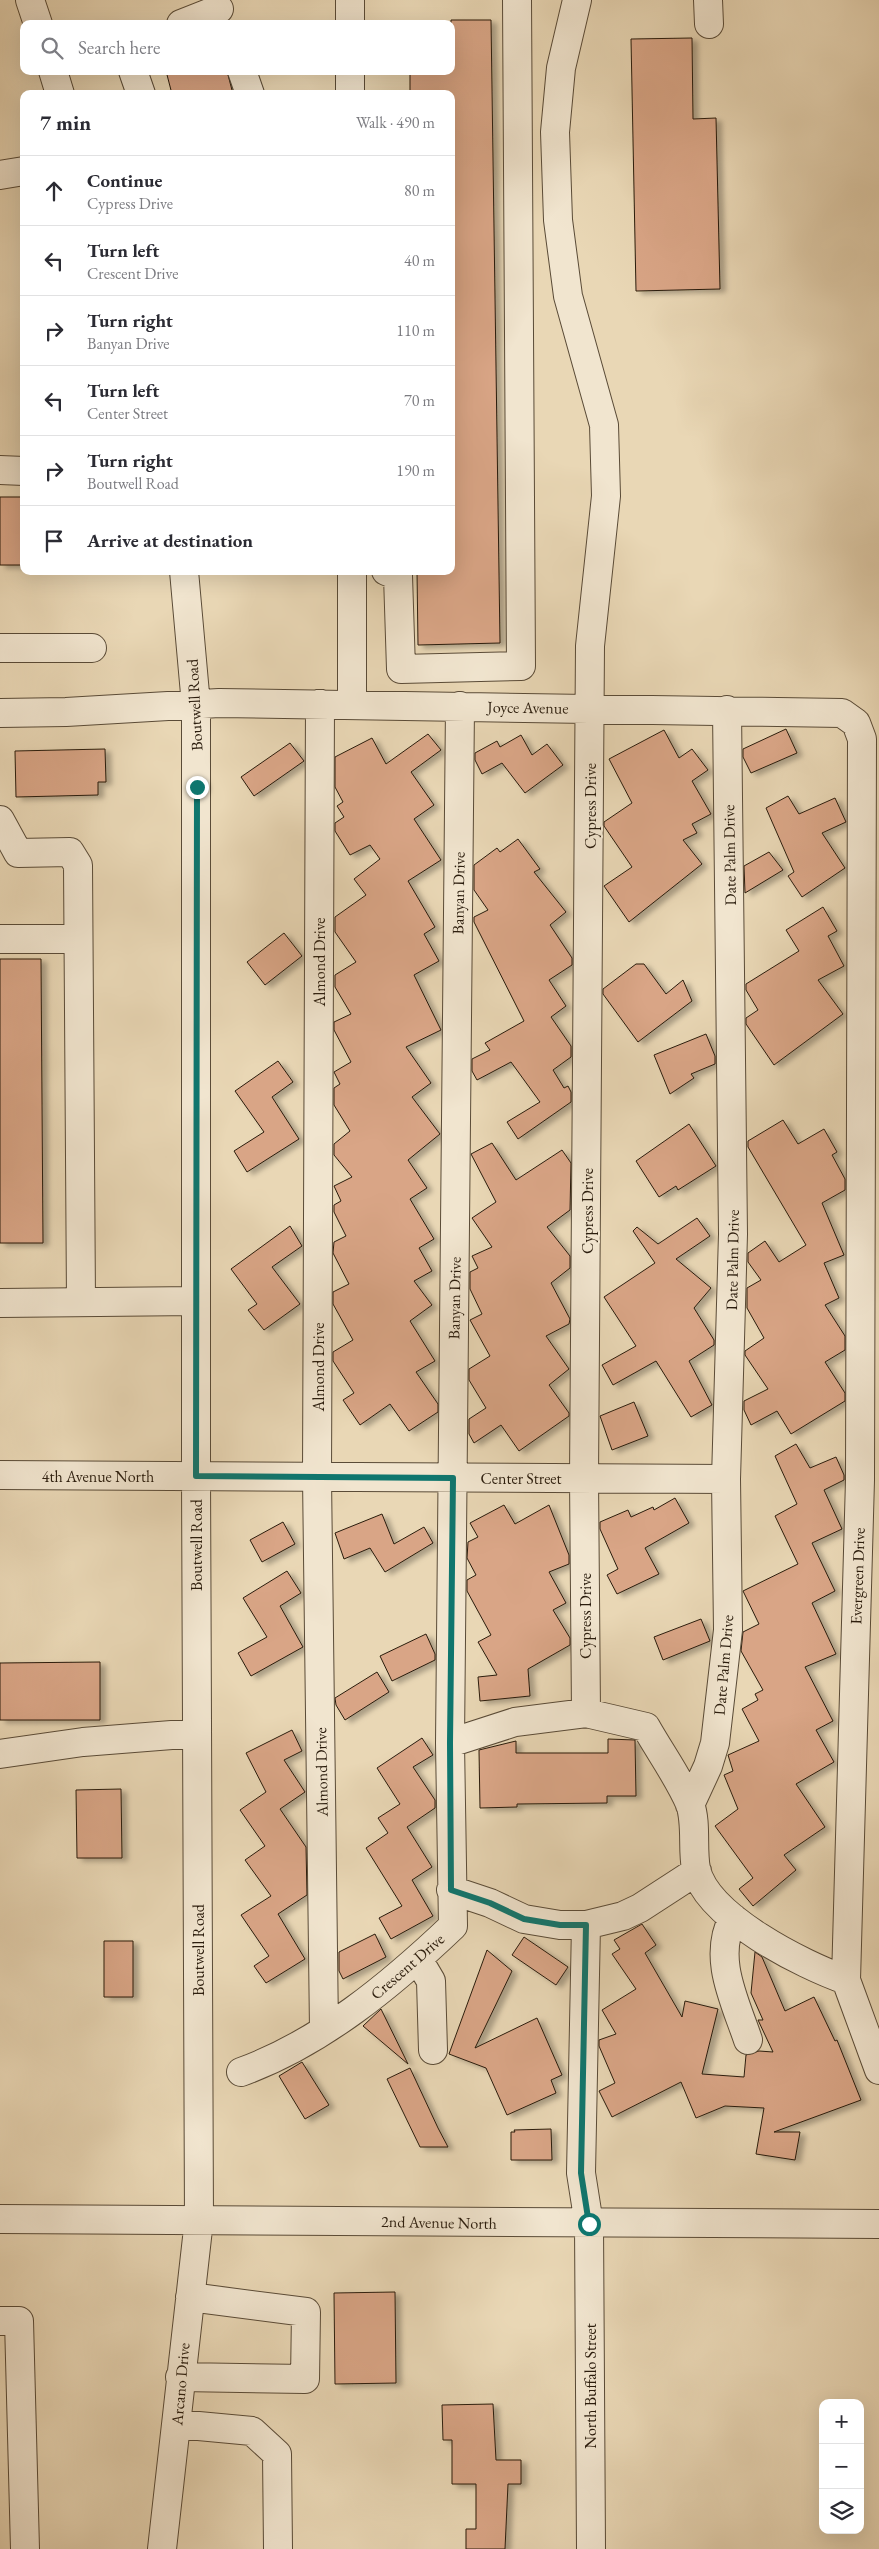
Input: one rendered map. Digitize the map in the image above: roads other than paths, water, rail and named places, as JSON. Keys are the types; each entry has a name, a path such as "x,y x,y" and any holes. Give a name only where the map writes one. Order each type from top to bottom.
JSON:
{"street":[{"path":"30,0 37,20"},
{"path":"350,0 350,20"},
{"path":"396,575 398,576 402,669 520,666 517,0"},
{"name":"Cypress Drive","path":"577,0 561,68 554,132 558,220 568,296 604,425 606,496 590,646 584,1478 586,1713"},
{"path":"193,20 221,11"},
{"path":"54,75 59,90"},
{"path":"134,75 139,90"},
{"path":"243,75 249,90"},
{"path":"350,75 350,90"},
{"path":"0,175 20,172"},
{"path":"0,470 20,471"},
{"name":"Boutwell Road","path":"184,575 196,705 196,1476 199,2220"},
{"path":"352,575 352,704"},
{"path":"0,648 92,648"},
{"name":"Joyce Avenue","path":"0,713 66,712 219,703 352,704 842,713 856,723"},
{"name":"Almond Drive","path":"320,704 318,1477 324,2030"},
{"name":"Banyan Drive","path":"451,1890 450,1743 460,706"},
{"name":"Date Palm Drive","path":"690,1805 708,1766 715,1743 728,1630 726,1479 733,1234 727,710"},
{"name":"Evergreen Drive","path":"846,1980 860,1480 862,740 856,723"},
{"path":"0,820 18,853 70,852 78,865 81,1302"},
{"path":"0,939 78,939"},
{"path":"0,1304 196,1301"},
{"name":"4th Avenue North","path":"0,1475 196,1476"},
{"name":"Center Street","path":"196,1476 726,1479"},
{"path":"450,1743 515,1722 586,1713 646,1727 690,1805 697,1870 710,1894 734,1918 788,1956 846,1980 879,2070"},
{"path":"0,1754 83,1742 197,1733"},
{"path":"451,1890 490,1903 524,1919 560,1925 586,1925 623,1916 640,1908 697,1870"},
{"name":"Crescent Drive","path":"240,2072 265,2063 324,2030 361,2005 418,1959 453,1926 451,1890"},
{"path":"734,1918 726,1931 725,1970 748,2040"},
{"path":"586,1925 581,2173 589,2224"},
{"path":"418,1959 431,1981 433,2050"},
{"name":"2nd Avenue North","path":"0,2219 589,2224 879,2224"},
{"name":"Arcano Drive","path":"162,2549 199,2220"},
{"name":"North Buffalo Street","path":"589,2224 591,2549"},
{"path":"180,2377 305,2379 306,2312 190,2297"},
{"path":"0,2321 19,2321 25,2549"},
{"path":"176,2424 252,2431 277,2454 278,2549"}]}
